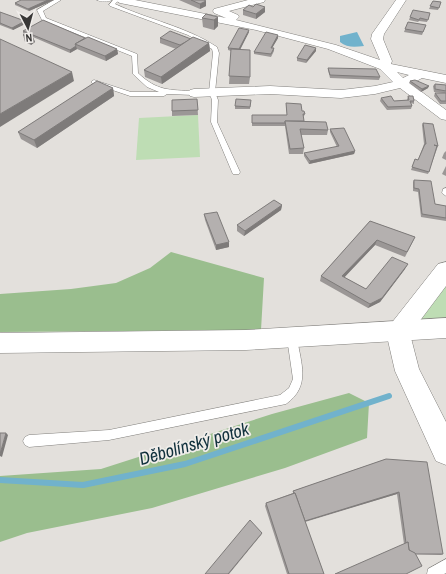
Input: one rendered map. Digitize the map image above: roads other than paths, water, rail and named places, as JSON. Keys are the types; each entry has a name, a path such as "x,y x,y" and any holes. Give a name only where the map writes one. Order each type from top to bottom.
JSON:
{"main road":[{"path":"398,332 446,270"},
{"path":"0,343 292,338 446,328"},
{"path":"398,332 407,371 446,451"}],"street":[{"path":"120,0 257,27 332,46 384,66 446,79"},
{"path":"132,0 191,10 218,10 260,0"},
{"path":"384,66 386,61 377,39 378,34 401,0"},
{"path":"218,10 257,27"},
{"path":"384,66 402,84 446,116"},
{"path":"194,93 270,90 341,94 375,90 402,84 420,74"}],"lane":[{"path":"58,0 40,10 44,19 135,55 135,74 147,85 161,92 194,93"},
{"path":"100,0 109,0"},
{"path":"116,0 112,5 201,37 215,48 216,54 212,92 215,100 214,122 236,172"},
{"path":"94,82 130,94 194,93"},
{"path":"30,441 109,435 282,400 291,394 298,379 292,338"},
{"path":"433,574 446,565"}],"water":[{"path":"357,32 364,46 348,46 340,42 340,36"}],"waterway":[{"name":"Děbolínský potok","path":"0,480 83,485 185,464 389,396"}]}
